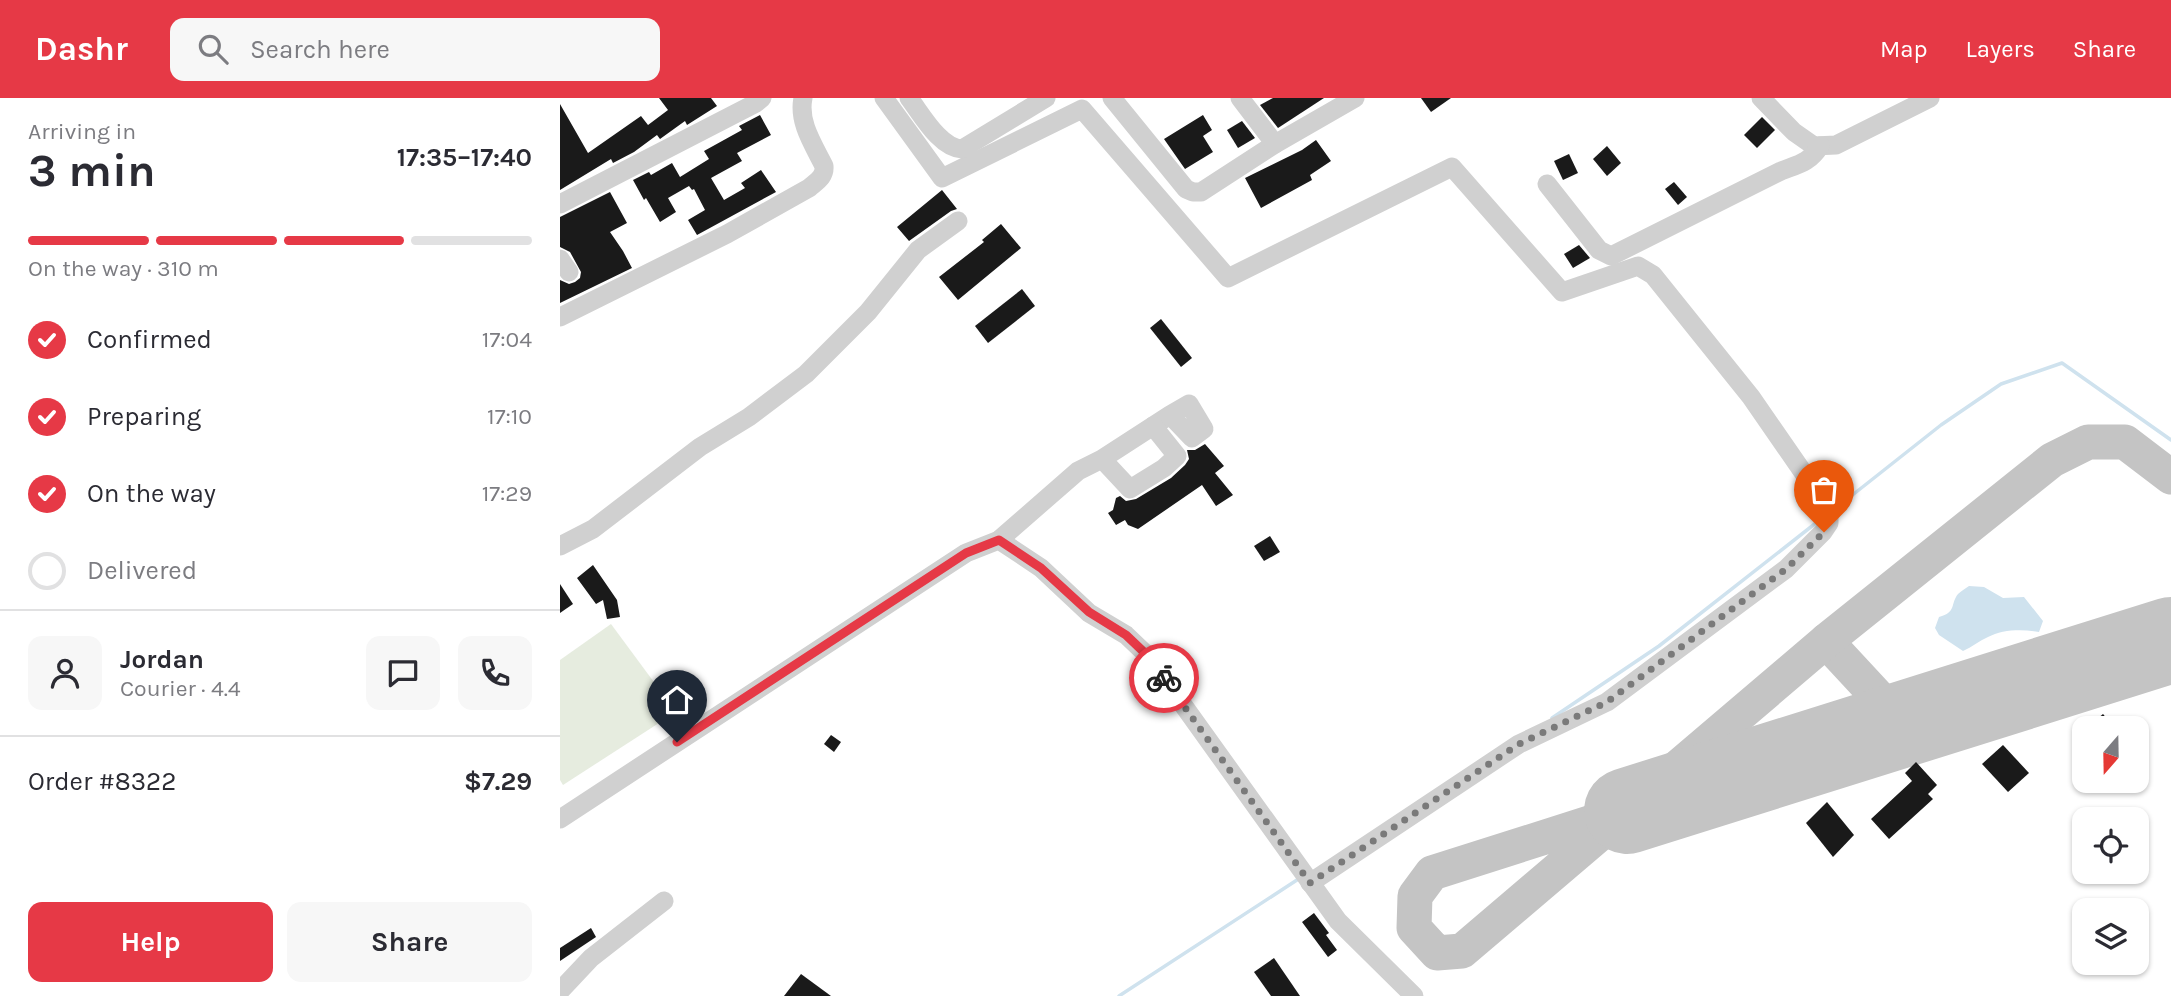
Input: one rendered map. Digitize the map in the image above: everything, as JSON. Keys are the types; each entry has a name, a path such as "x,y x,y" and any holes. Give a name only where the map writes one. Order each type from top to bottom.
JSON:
{"street":[{"path":"560,205 762,98"},
{"path":"560,317 727,234 809,188 821,178 824,166 805,126 803,98"},
{"path":"884,98 942,178 1082,110 1228,278 1452,167 1562,292 1629,268 1638,267 1653,275 1751,397 1825,504 1829,523 1824,532 1786,569 1607,702 1519,744 1306,877"},
{"path":"909,98 944,144 953,149 962,149 1046,98"},
{"path":"1112,98 1186,189 1193,192 1200,191 1275,144 1333,103 1355,98"},
{"path":"1240,98 1275,144"},
{"path":"1761,98 1794,132 1814,146 1836,145 1930,98"},
{"path":"1547,184 1599,250 1611,256 1781,171 1808,161 1820,146"},
{"path":"560,546 593,529 700,447 749,417 806,374 869,312 918,250 958,221"},
{"path":"560,819 966,553 999,540 1078,471 1170,415"},
{"path":"1101,458 1130,489 1177,456 1153,426"},
{"path":"999,540 1041,568 1089,612 1126,635 1148,656 1338,921 1414,996"},
{"path":"560,990 591,958 664,901"}],"shaded area":[{"path":"611,624 676,712 563,785 560,780 560,660"}],"water":[{"path":"1969,586 1984,587 2003,598 2024,597 2043,621 2039,632 2000,632 1963,651 1939,635 1935,628 1939,617 1948,613 1958,594"}],"building":[{"path":"659,98 711,98 717,106 687,125 685,121 660,139 657,135 613,163 611,159 560,190 560,104 588,153 641,116 648,125 668,110"},
{"path":"1273,98 1324,98 1278,128 1260,105"},
{"path":"1421,98 1451,98 1431,112"},
{"path":"760,115 771,135 737,153 742,161 711,178 724,200 745,188 741,183 761,170 776,192 697,235 688,220 705,210 694,189 689,186 668,198 676,212 660,222 633,180 649,172 651,175 672,163 680,177 709,159 704,151 742,130 739,126"},
{"path":"1203,115 1212,130 1203,136 1213,152 1185,169 1164,139"},
{"path":"1762,117 1775,130 1757,148 1744,135"},
{"path":"1242,121 1255,138 1238,148 1227,130"},
{"path":"1316,140 1331,161 1310,175 1312,180 1261,208 1245,178 1302,150"},
{"path":"1607,146 1621,163 1607,176 1593,159"},
{"path":"1569,154 1578,173 1563,180 1554,161"},
{"path":"1674,182 1687,197 1678,205 1665,189"},
{"path":"942,190 957,209 909,241 897,227"},
{"path":"610,192 627,223 610,232 632,268 560,303 560,280 569,284 575,282 580,278 581,272 570,252 560,247 560,217"},
{"path":"1001,224 1021,248 958,300 939,277 984,242 982,240"},
{"path":"1579,245 1590,258 1573,268 1564,254"},
{"path":"1022,289 1035,306 988,343 975,326"},
{"path":"1161,319 1192,358 1181,367 1150,328"},
{"path":"1205,444 1224,466 1215,473 1233,495 1216,506 1202,485 1138,529 1128,525 1125,520 1116,525 1108,513 1113,510 1116,498 1120,496 1126,501 1136,499 1171,478 1189,459 1187,450 1195,450"},
{"path":"1270,536 1280,552 1264,561 1254,546"},
{"path":"593,565 617,600 620,617 607,619 603,600 596,604 577,578"},
{"path":"560,584 573,604 560,613"},
{"path":"831,735 841,742 834,752 824,744"},
{"path":"2003,745 2029,773 2008,792 1982,764"},
{"path":"1916,762 1937,785 1928,794 1933,799 1889,839 1871,819 1912,781 1905,773"},
{"path":"1827,802 1854,835 1833,857 1806,823"},
{"path":"1314,913 1329,933 1326,935 1337,950 1328,957 1302,922"},
{"path":"591,928 596,937 560,961 560,948"},
{"path":"1274,958 1300,996 1271,996 1254,972"},
{"path":"801,974 831,996 784,996"}],"waterway":[{"path":"1836,508 1941,425 2001,384 2062,363 2171,440"},
{"path":"1552,718 1659,646 1821,519"},
{"path":"1119,996 1300,878"}],"taxiway":[{"path":"1627,811 1432,873 1415,896 1414,928 1437,953 1462,951 1826,641 2052,460 2088,442 2125,442 2171,477"},
{"path":"1826,641 1903,724"}],"runway":[{"path":"1627,811 2171,640"}],"way so far":[{"path":"1164,678 1310,883 1519,744 1607,702 1786,569 1824,532"}],"route":[{"path":"677,742 966,553 999,540 1041,568 1089,612 1126,635 1148,656 1164,678"}]}
